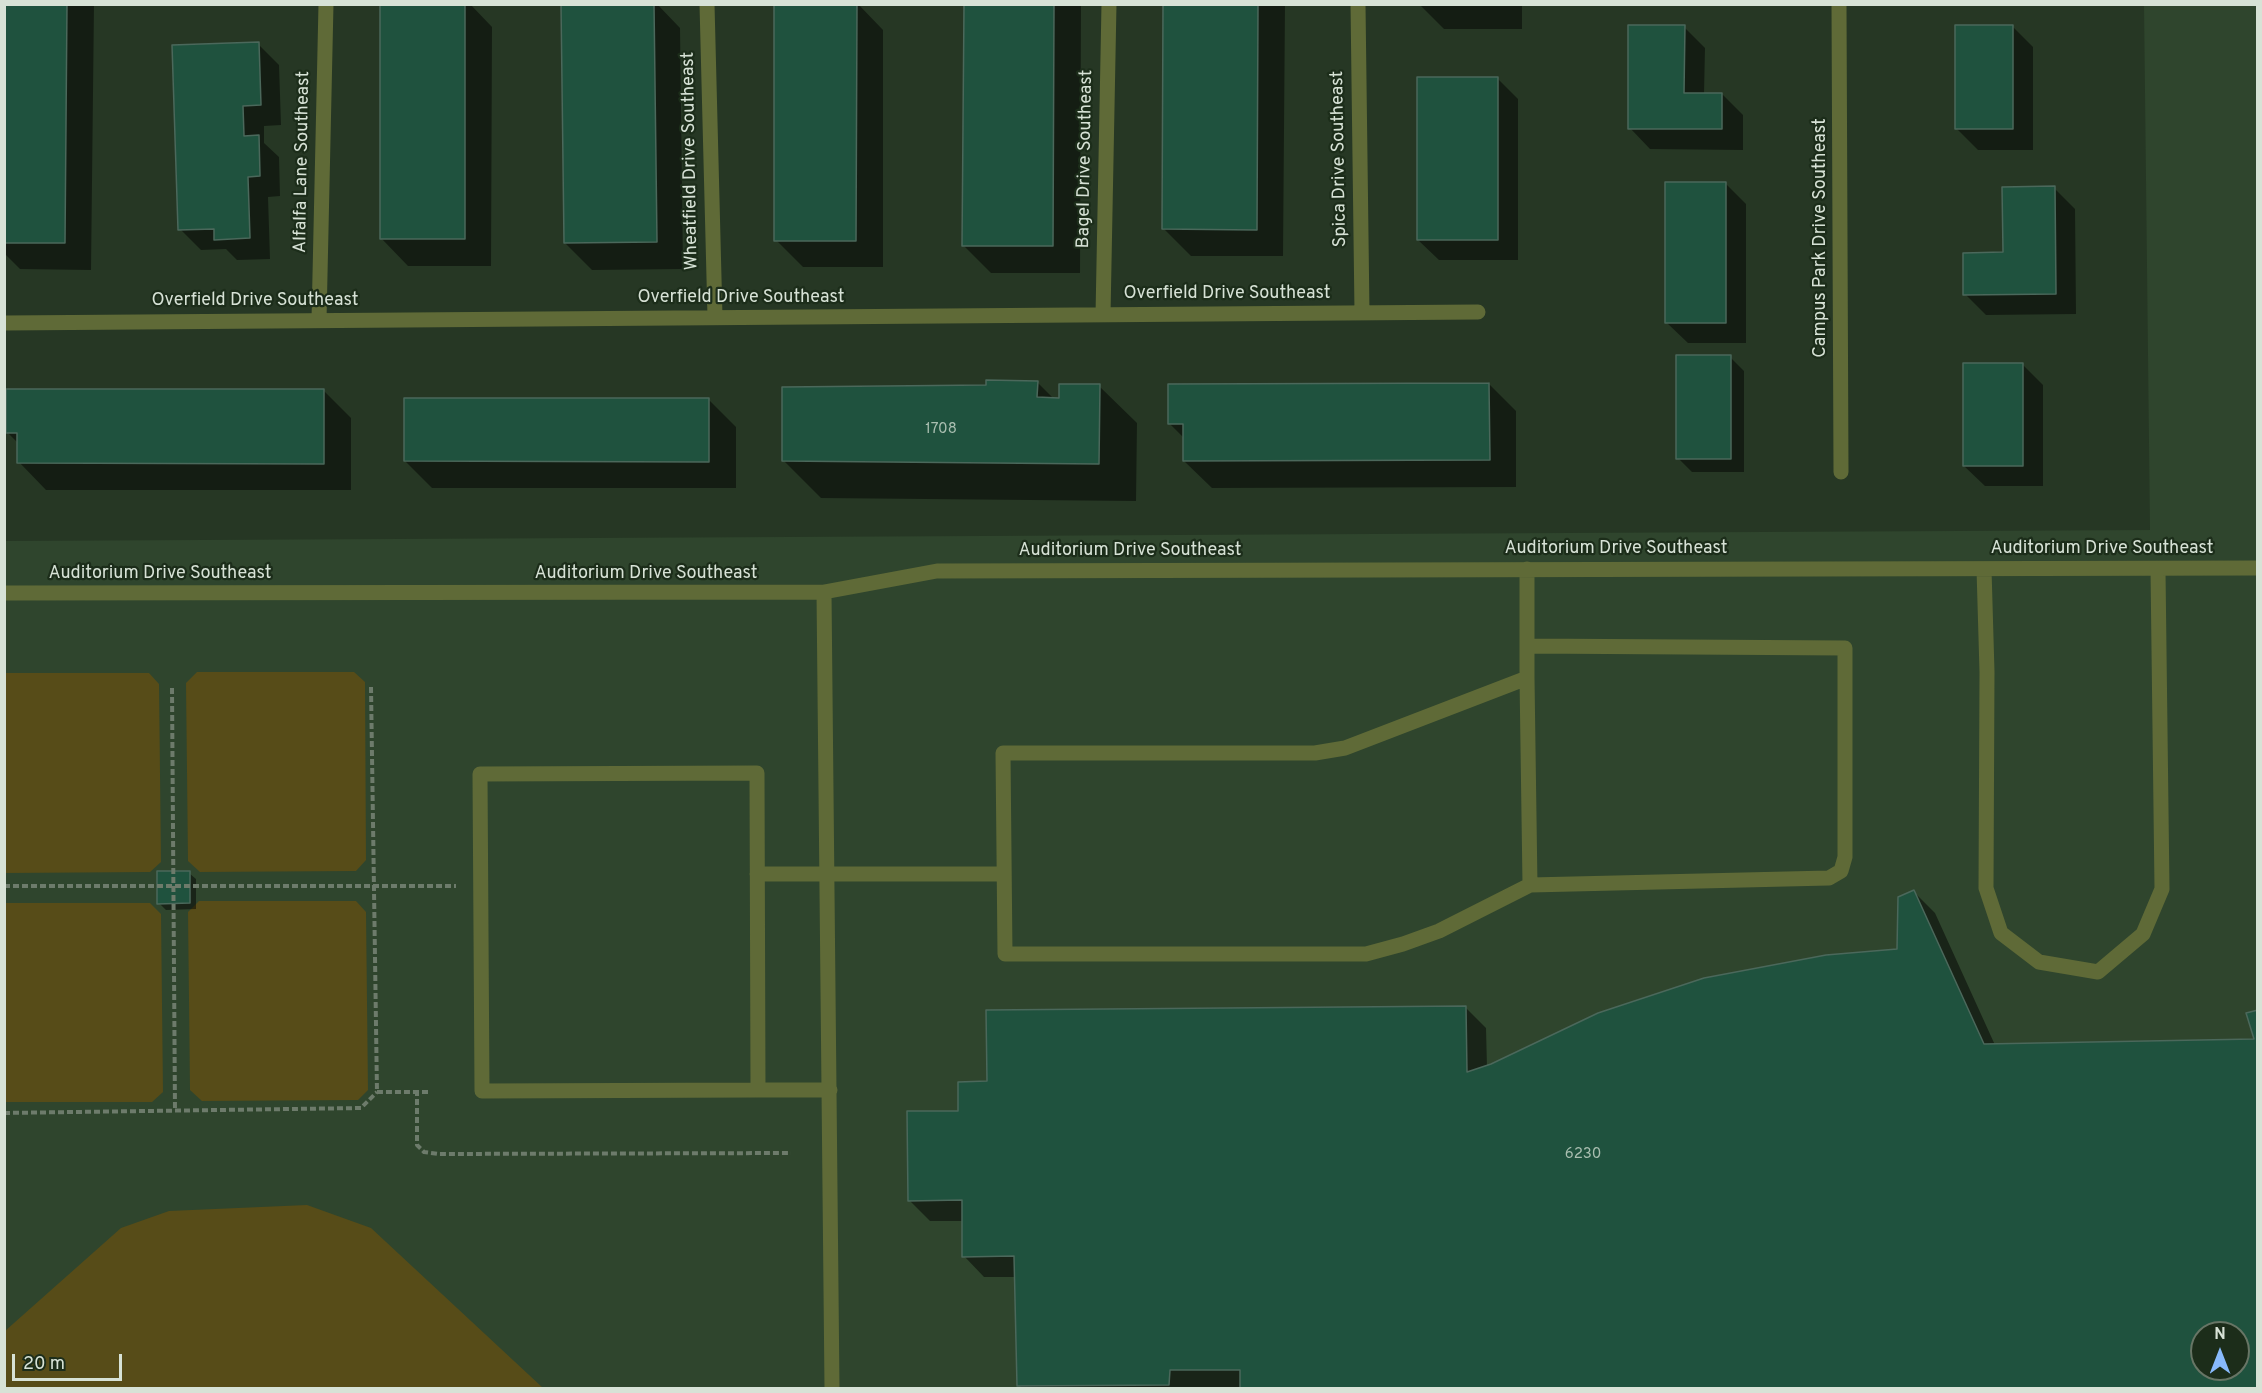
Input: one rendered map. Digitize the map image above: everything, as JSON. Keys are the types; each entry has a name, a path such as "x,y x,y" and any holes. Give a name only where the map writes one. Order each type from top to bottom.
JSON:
{"street":[{"name":"Alfalfa Lane Southeast","path":"319,320 326,4"},
{"name":"Wheatfield Drive Southeast","path":"707,4 715,317"},
{"name":"Bagel Drive Southeast","path":"1103,315 1109,4"},
{"name":"Spica Drive Southeast","path":"1358,4 1362,313"},
{"name":"Campus Park Drive Southeast","path":"1839,4 1841,472"},
{"name":"Overfield Drive Southeast","path":"4,323 1478,312"},
{"name":"Auditorium Drive Southeast","path":"4,593 824,592 938,572 2258,568"},
{"path":"1527,569 1530,885"},
{"path":"1984,569 1987,672 1986,888 2001,933 2039,962 2098,972 2144,934 2162,889 2158,570"},
{"path":"824,592 832,1389"},
{"path":"1527,646 1845,648 1845,857 1841,871 1829,878 1530,885 1439,931 1404,944 1366,954 1005,954 1003,753 1315,753 1345,748 1527,678"},
{"path":"758,1090 757,773 480,774 482,1091 830,1090"},
{"path":"757,874 1004,874"}],"path":[{"path":"371,687 377,1092"},
{"path":"172,688 175,1110"},
{"path":"4,886 456,886"},
{"path":"4,1113 361,1108 377,1092 428,1092"},
{"path":"417,1092 417,1146 424,1152 438,1154 791,1153"}],"shaded area":[{"path":"2144,5 2257,5 2257,1388 5,1388 4,541 2150,530"},
{"path":"197,672 354,672 365,682 366,860 356,871 200,872 188,861 186,683"},
{"path":"5,673 149,673 159,684 161,862 150,872 5,873"},
{"path":"199,901 356,901 366,912 368,1090 358,1100 202,1101 190,1090 188,912"},
{"path":"5,903 150,903 161,914 163,1092 152,1102 5,1102"},
{"path":"307,1205 371,1228 543,1388 5,1388 5,1331 121,1228 169,1211"}],"building":[{"path":"4,4 67,4 65,243 4,243"},
{"path":"380,4 465,4 465,239 380,239"},
{"path":"561,4 654,4 657,242 564,243"},
{"path":"774,4 857,4 856,241 774,241"},
{"path":"964,4 1054,4 1053,246 962,246"},
{"path":"1163,4 1258,4 1257,230 1162,229"},
{"path":"1628,25 1685,25 1684,93 1722,93 1722,129 1628,129"},
{"path":"1955,25 2013,25 2013,129 1955,129"},
{"path":"259,42 261,105 243,106 244,136 259,135 260,176 248,177 250,238 214,240 214,229 178,230 172,45"},
{"path":"1417,77 1498,77 1498,240 1417,240"},
{"path":"1665,182 1726,182 1726,323 1665,323"},
{"path":"2055,186 2056,294 1963,295 1963,253 2003,252 2002,187"},
{"path":"1676,355 1731,355 1731,459 1676,459"},
{"path":"1963,363 2023,363 2023,466 1963,466"},
{"path":"986,380 1038,381 1037,397 1059,398 1059,384 1100,384 1099,464 782,461 782,387 986,385"},
{"path":"1489,383 1490,460 1183,461 1183,424 1168,424 1168,384"},
{"path":"6,389 324,389 324,464 17,463 17,433 6,433"},
{"path":"404,398 709,398 709,462 404,461"},
{"path":"157,871 190,871 190,903 157,904"},
{"path":"1914,890 1984,1044 2254,1039 2246,1013 2258,1010 2258,1388 1240,1388 1240,1370 1170,1370 1169,1385 1017,1386 1014,1256 962,1257 962,1200 908,1201 907,1111 958,1111 958,1082 987,1081 986,1010 1466,1006 1467,1072 1491,1064 1598,1013 1704,978 1826,955 1897,949 1898,897"}]}
